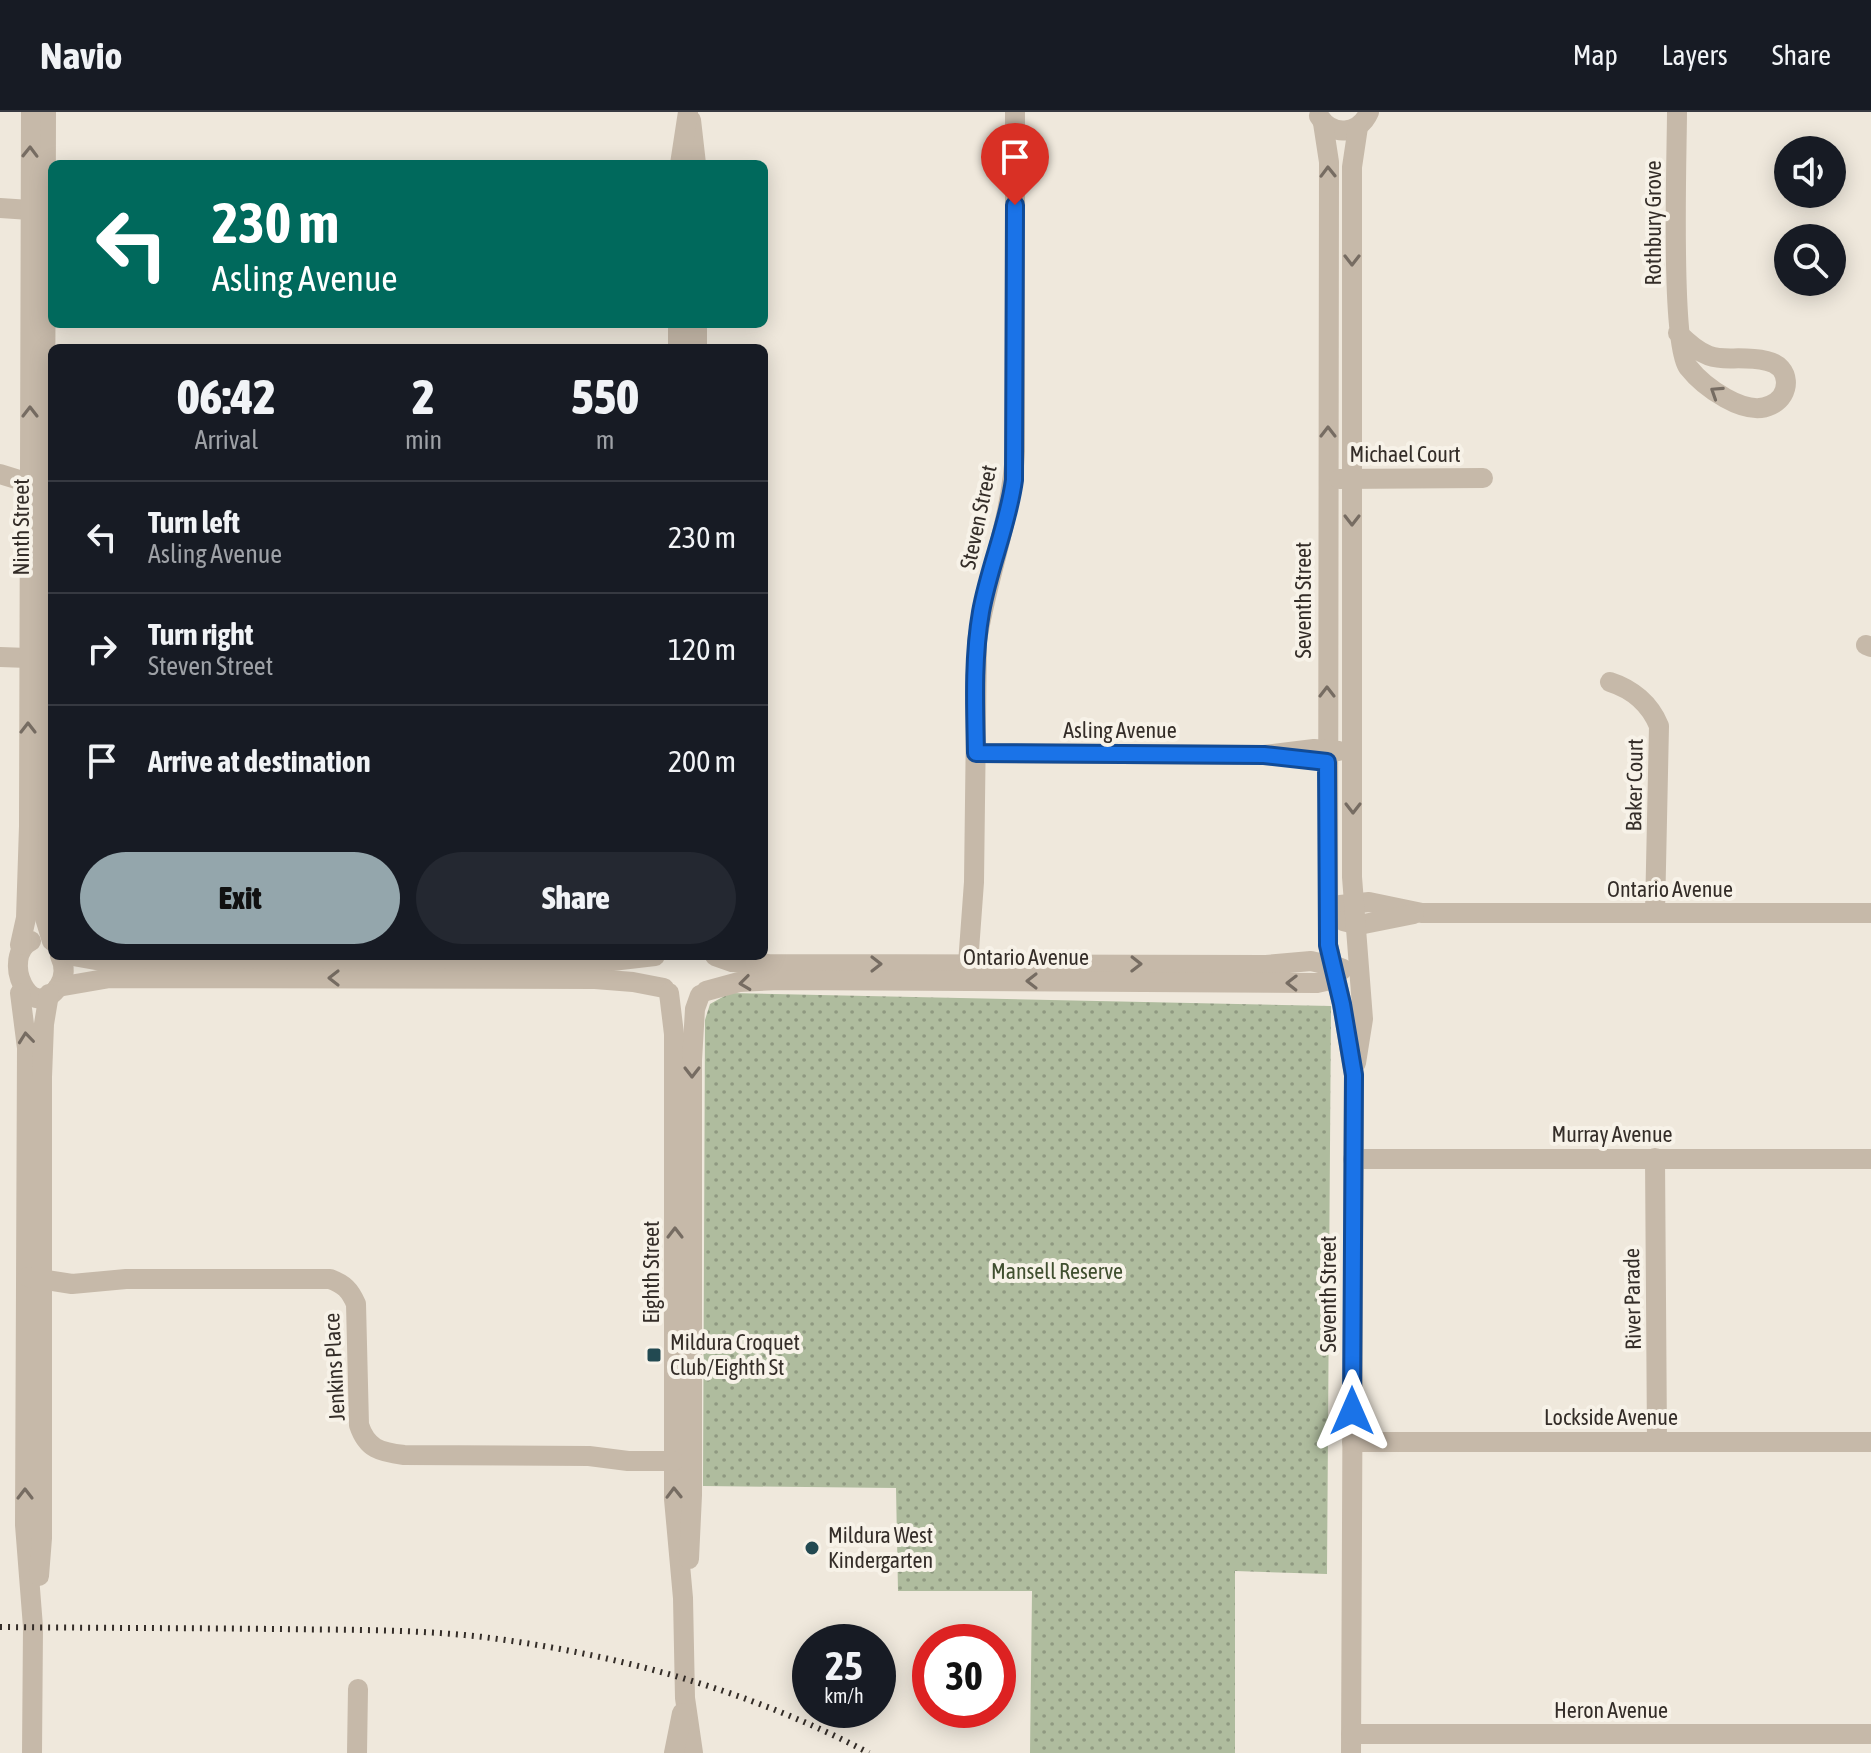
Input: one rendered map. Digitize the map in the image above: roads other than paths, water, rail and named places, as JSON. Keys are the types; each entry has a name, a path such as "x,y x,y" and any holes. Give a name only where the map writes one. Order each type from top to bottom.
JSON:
{"street":[{"name":"Ninth Street","path":"31,112 46,210"},
{"name":"Ninth Street","path":"46,112 42,477 44,880 48,929"},
{"path":"681,160 689,112"},
{"path":"689,112 695,160"},
{"name":"Steven Street","path":"974,970 977,641 982,608 1014,480 1015,112"},
{"name":"Rothbury Grove","path":"1677,112 1678,333 1684,363 1721,396 1761,409 1773,405 1782,397 1786,376 1772,362 1725,360 1701,353 1678,333"},
{"path":"1320,117 1336,130 1344,131 1363,119"},
{"name":"Seventh Street","path":"1320,117 1329,162 1327,911 1354,1075 1351,1744"},
{"name":"Seventh Street","path":"1354,1075 1361,1042 1361,984 1353,902 1352,167 1363,119"},
{"path":"0,208 46,210"},
{"path":"0,474 42,477"},
{"name":"Ninth Street","path":"10,984 7,971 10,951 26,918 28,890 28,658 42,477"},
{"name":"Michael Court","path":"1328,479 1483,478"},
{"path":"0,657 28,658"},
{"name":"Baker Court","path":"1610,682 1634,694 1654,715 1659,726 1655,913"},
{"name":"Asling Avenue","path":"976,753 1327,756 1336,762 1352,755"},
{"name":"Ontario Avenue","path":"1327,911 1353,902 1369,902 1422,913"},
{"path":"1327,911 1355,924"},
{"name":"Ontario Avenue","path":"1355,924 1422,913 1871,913"},
{"path":"10,951 38,941 48,943"},
{"path":"1358,951 1336,970 1361,984"},
{"path":"32,1753 33,1627 25,1525 38,1278 44,1024 64,970 61,960"},
{"path":"95,960 230,960"},
{"path":"419,960 595,963 639,960"},
{"name":"Eighth Street","path":"658,960 657,971 666,991 674,1034 674,1499 683,1598 685,1698 693,1753"},
{"name":"Eighth Street","path":"683,1598 692,1495 692,1060 695,1009 714,977 713,960"},
{"name":"Ontario Avenue","path":"726,960 1317,983 1336,970"},
{"name":"Ontario Avenue","path":"666,991 684,999 739,982 974,970"},
{"path":"10,984 34,998 95,979 155,978 595,979 633,982 666,991"},
{"path":"10,984 27,1048 38,1278"},
{"name":"River Parade","path":"1655,1158 1657,1441"},
{"name":"Murray Avenue","path":"1353,1159 1871,1159"},
{"name":"Jenkins Place","path":"38,1278 94,1273 126,1279 315,1278 342,1283 351,1291 356,1304 359,1425 363,1439 374,1448 404,1455 589,1456 628,1451 674,1455"},
{"name":"Lockside Avenue","path":"1352,1442 1871,1442"},
{"path":"357,1753 358,1689"},
{"name":"Eighth Street","path":"674,1753 685,1698"},
{"name":"Heron Avenue","path":"1351,1744 1871,1734"}],"railway":[{"path":"0,1627 380,1630 483,1637 533,1644 632,1665 729,1693 869,1753"}],"place":[{"name":"Mildura Croquet Club/Eighth St","path":"654,1355"},
{"name":"Mildura West Kindergarten","path":"812,1548"}],"park label":[{"name":"Mansell Reserve","path":"1057,1271"}]}
